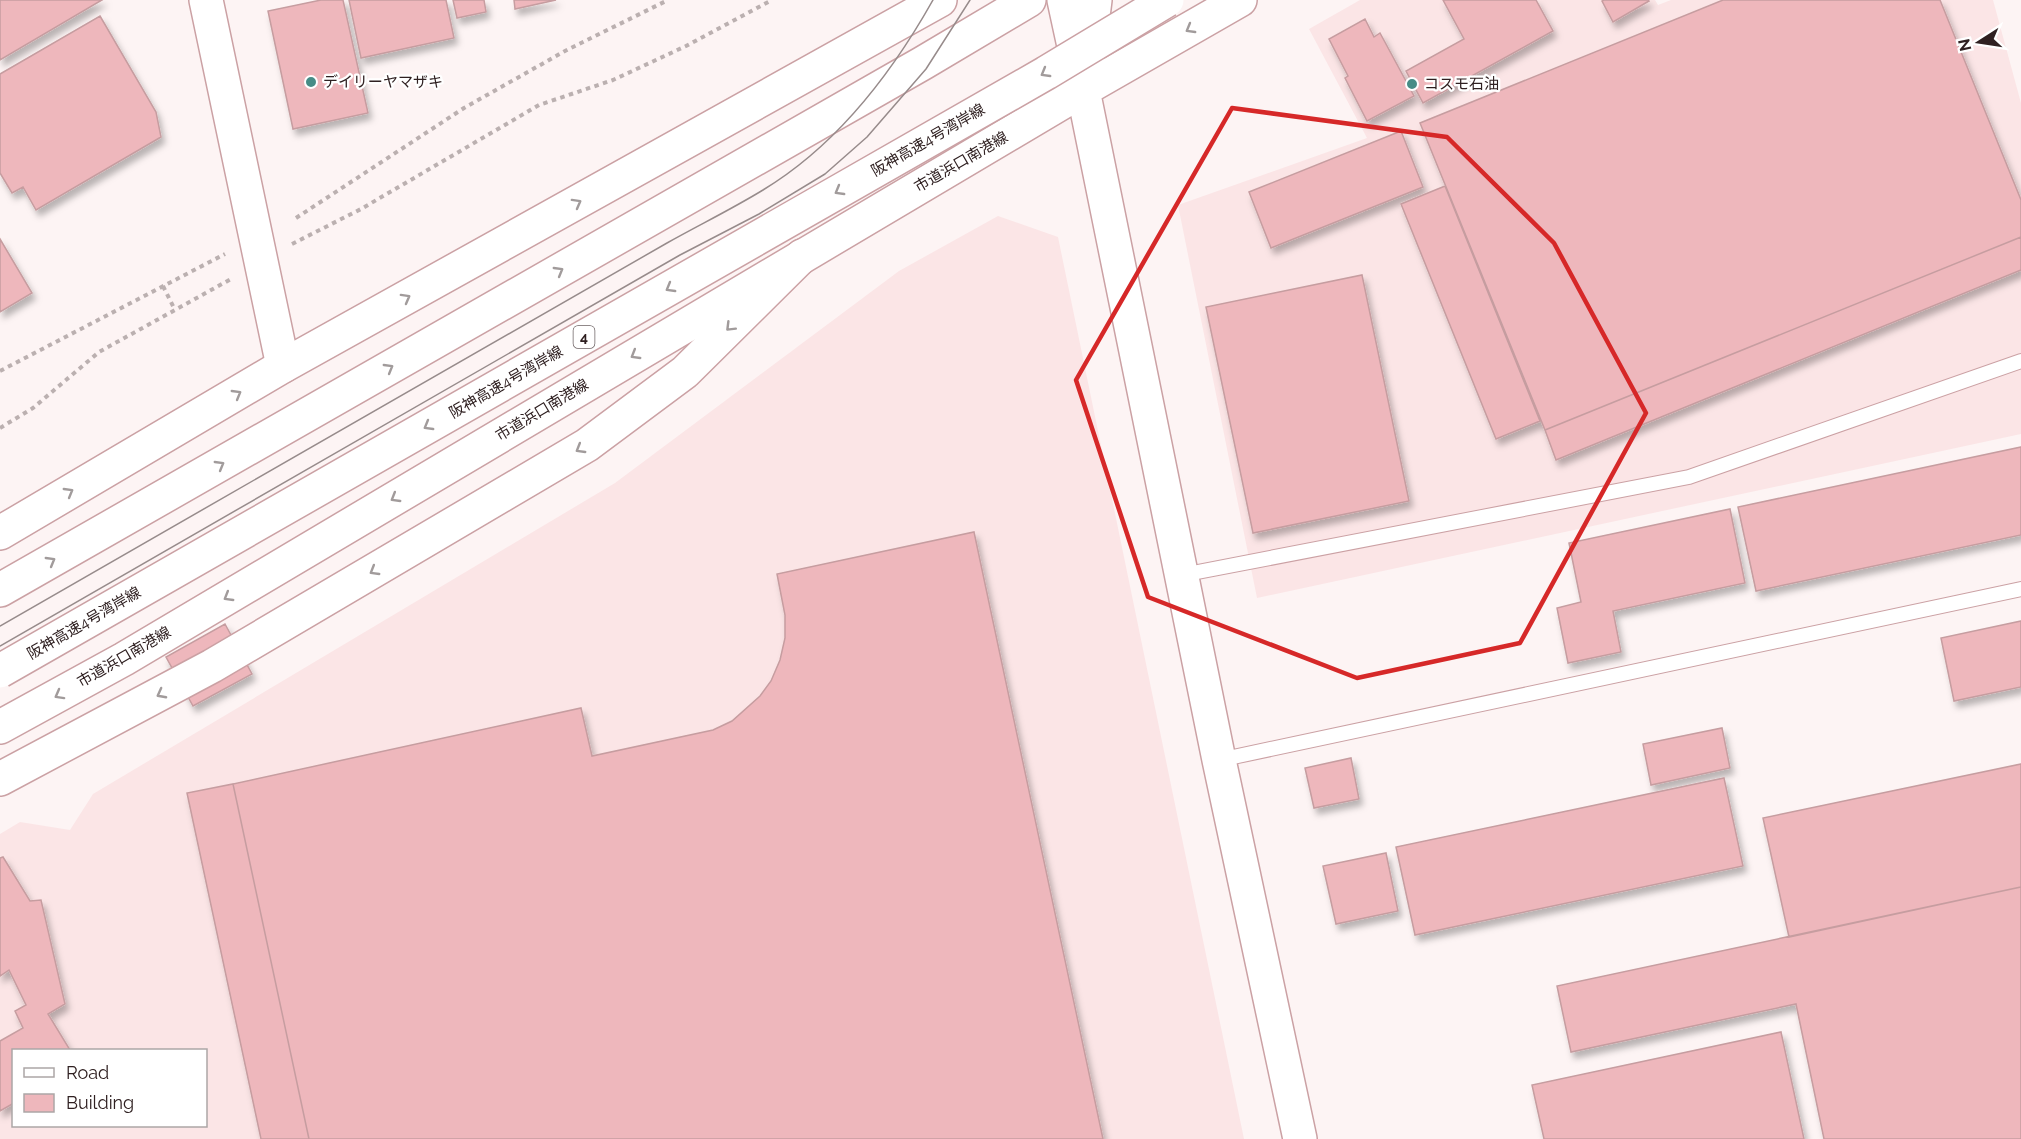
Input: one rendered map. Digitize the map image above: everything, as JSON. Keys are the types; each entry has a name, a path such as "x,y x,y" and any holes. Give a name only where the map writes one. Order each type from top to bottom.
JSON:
{"main road":[{"path":"206,0 283,366"},
{"path":"0,533 283,366 940,0"},
{"path":"0,590 923,63 1029,0"},
{"path":"1064,0 1219,760 1300,1139"},
{"path":"1083,90 1095,0"},
{"name":"阪神高速4号湾岸線","path":"0,671 1036,79 1167,0"},
{"name":"市道浜口南港線","path":"0,727 124,659 1083,90 1240,0"},
{"path":"0,779 212,666 586,445 685,372 802,256"}],"lane":[{"path":"1182,575 1689,477 2021,361"},
{"path":"1219,760 2021,589"}],"path":[{"path":"296,218 464,108 565,51 668,0"},
{"path":"287,247 361,209 539,105 613,80 686,46 772,0"},
{"path":"0,371 225,254"},
{"path":"0,428 33,408 99,352 236,276"},
{"path":"163,286 175,310"}],"highlighted area":[{"path":"1232,108 1447,137 1554,243 1646,413 1520,643 1357,678 1148,597 1076,380"}],"shaded area":[{"path":"1360,0 1655,0 1658,5 1671,0 1993,0 2021,103 2021,434 1257,598 1178,205 1367,138 1309,29"},
{"path":"998,216 1058,237 1244,1139 0,1139 0,834 20,822 70,830 93,794 615,483 899,271"}],"building":[{"path":"0,0 102,0 0,60"},
{"path":"321,0 343,0 368,113 293,129 268,11"},
{"path":"349,0 446,0 454,38 361,58"},
{"path":"453,0 484,0 486,12 457,18"},
{"path":"514,0 556,0 515,9"},
{"path":"1443,0 1536,0 1553,31 1423,103 1406,71 1464,39"},
{"path":"1723,0 1940,0 2021,200 2021,237 1545,430 1420,123"},
{"path":"1602,1 1649,1 1613,22"},
{"path":"100,16 156,112 161,137 36,210 23,187 12,193 0,173 0,74"},
{"path":"1365,19 1374,37 1380,33 1414,96 1367,121 1345,78 1348,76 1329,39"},
{"path":"1401,131 1423,187 1271,248 1249,192"},
{"path":"1445,186 1540,421 1496,439 1401,204"},
{"path":"2021,237 2021,270 1556,460 1545,430"},
{"path":"0,239 32,293 0,312"},
{"path":"1362,275 1409,501 1253,533 1206,307"},
{"path":"2021,447 2021,535 1756,591 1738,507"},
{"path":"1730,509 1745,583 1613,611 1621,652 1568,663 1557,608 1581,602 1569,543"},
{"path":"974,532 1103,1139 309,1139 233,784 581,708 592,756 713,730 732,721 760,696 771,681 780,660 785,638 785,615 777,574"},
{"path":"2021,621 2021,687 1954,701 1941,638"},
{"path":"225,624 252,674 193,706 166,657"},
{"path":"1722,728 1730,768 1651,785 1643,744"},
{"path":"1351,758 1359,799 1314,808 1305,768"},
{"path":"2021,764 2021,887 1789,937 1763,818"},
{"path":"1724,778 1743,866 1415,935 1396,847"},
{"path":"233,784 309,1139 261,1139 187,793"},
{"path":"1386,853 1398,911 1336,924 1323,866"},
{"path":"3,857 30,901 41,900 65,1004 48,1014 69,1049 12,1049 12,1104 0,1111 0,1041 23,1028 15,1011 26,1005 9,970 0,976 0,858"},
{"path":"2021,887 2021,1139 1824,1139 1796,1004 1571,1052 1557,986"},
{"path":"1781,1032 1804,1139 1544,1139 1532,1085"}],"tram line":[{"path":"0,626 751,197 790,172 815,152 860,106 899,54 933,0"},
{"path":"0,646 680,255 759,214 825,174 867,137 926,69 970,0"}],"place":[{"name":"デイリーヤマザキ","path":"311,82"},
{"name":"コスモ石油","path":"1412,84"}]}
